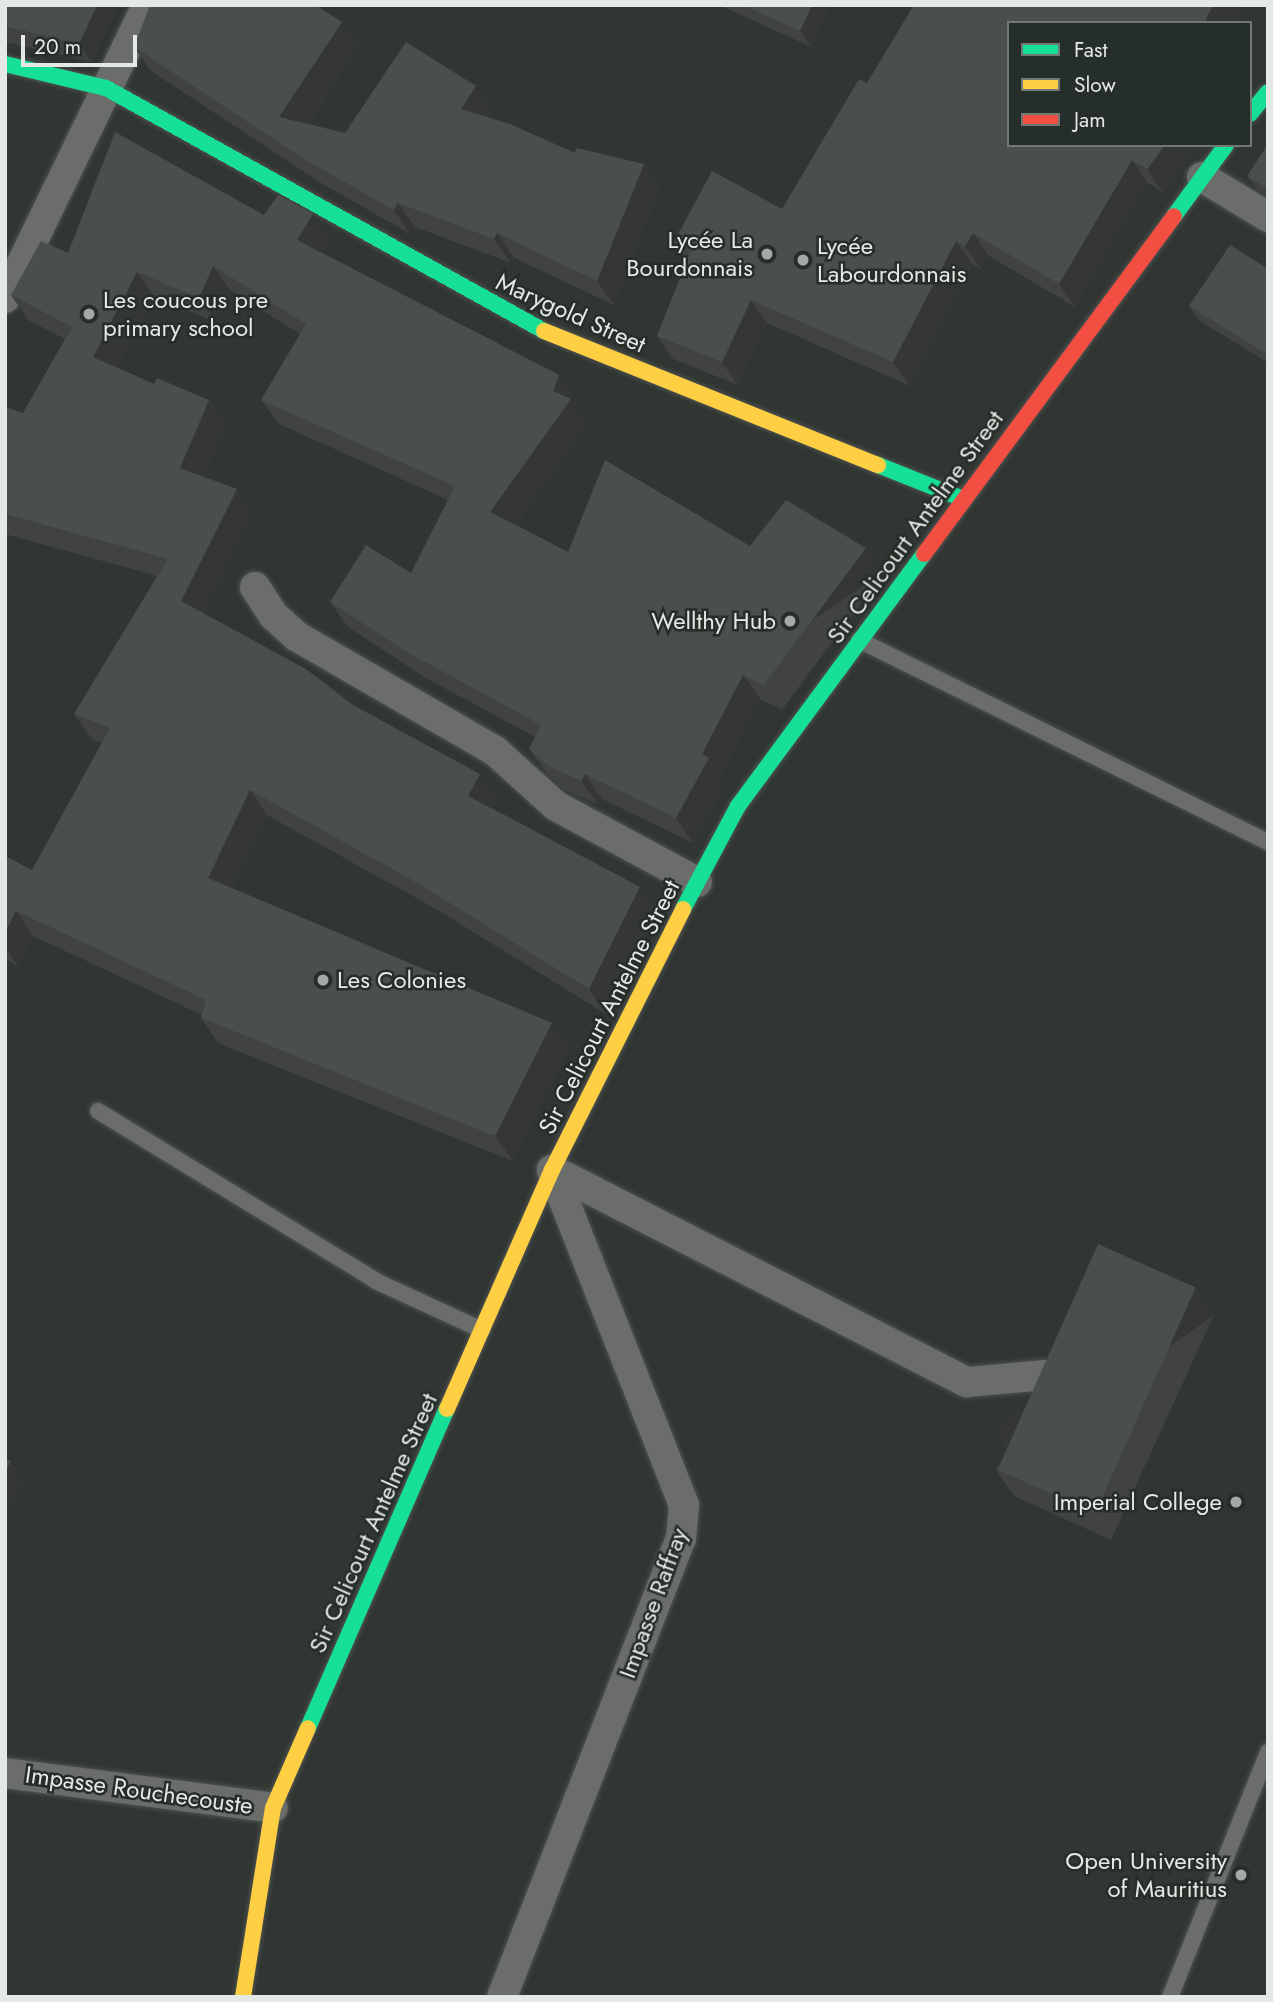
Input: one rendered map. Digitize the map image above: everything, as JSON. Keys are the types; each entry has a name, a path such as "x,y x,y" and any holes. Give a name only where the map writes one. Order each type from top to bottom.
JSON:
{"street":[{"path":"5,298 147,5"},
{"name":"Marygold Street","path":"5,64 107,88 525,323 963,499"},
{"path":"1252,112 1268,92"},
{"name":"Sir Celicourt Antelme Street","path":"243,1997 273,1808 552,1170 697,882 738,806 1224,147"},
{"path":"1202,177 1268,217"},
{"path":"255,587 274,615 296,636 495,751 556,806 697,882"},
{"path":"552,1170 967,1382 1045,1375"},
{"name":"Impasse Raffray","path":"502,1997 681,1539 684,1505 552,1170"},
{"name":"Impasse Rouchecouste","path":"5,1773 273,1808"}],"lane":[{"path":"859,640 1268,842"},
{"path":"98,1111 376,1281 482,1330"},
{"path":"1170,1997 1268,1752"}],"building":[{"path":"5,5 97,5 79,44 5,26"},
{"path":"150,5 315,5 342,22 279,117 345,133 406,42 476,86 461,109 510,124 575,153 577,148 644,164 597,281 497,233 494,239 398,203 394,210 304,159 134,47"},
{"path":"743,5 812,5 800,31"},
{"path":"914,5 1213,5 1205,21 1007,21 1007,147 1164,147 1147,169 1132,160 1059,284 973,233 965,246 956,241 893,362 751,300 722,362 657,336 691,251 674,242 712,171 782,209 859,79 867,83"},
{"path":"115,132 264,215 278,195 313,214 297,240 559,375 553,391 571,399 490,512 568,552 605,460 750,546 786,500 866,548 764,685 743,675 702,754 709,758 676,818 585,774 581,781 547,765 529,749 541,725 407,652 330,602 366,545 411,573 455,486 261,400 306,324 213,266 199,298 137,272 93,357 154,384 157,378 209,400 180,468 237,489 181,601 306,669 353,705 480,774 468,796 640,887 589,989 419,884 250,790 208,878 552,1023 495,1136 201,1018 206,1000 16,911 5,933 5,856 32,870 110,728 74,714 168,559 5,514 5,407 23,413 72,327 11,295 41,241 68,253"},
{"path":"1268,144 1268,189 1247,176"},
{"path":"1230,245 1268,269 1268,355 1189,306"},
{"path":"1098,1244 1196,1288 1095,1513 998,1470"},
{"path":"5,1459 11,1461 5,1473"}],"traffic: fast":[{"path":"5,64 106,88 544,331"},
{"path":"1252,112 1268,92"},
{"path":"1174,216 1225,147"},
{"path":"878,465 963,499"},
{"path":"683,909 738,806 924,554"},
{"path":"308,1728 447,1409"}],"traffic: slow":[{"path":"544,331 878,465"},
{"path":"447,1409 552,1170 683,909"},
{"path":"243,1997 273,1808 308,1728"}],"traffic: jam":[{"path":"924,554 1174,216"}],"place":[{"name":"Lycée La Bourdonnais","path":"767,254"},
{"name":"Lycée Labourdonnais","path":"803,260"},
{"name":"Les coucous pre primary school","path":"89,314"},
{"name":"Wellthy Hub","path":"790,621"},
{"name":"Les Colonies","path":"323,980"},
{"name":"Imperial College","path":"1236,1502"},
{"name":"Open University of Mauritius","path":"1241,1875"}]}
